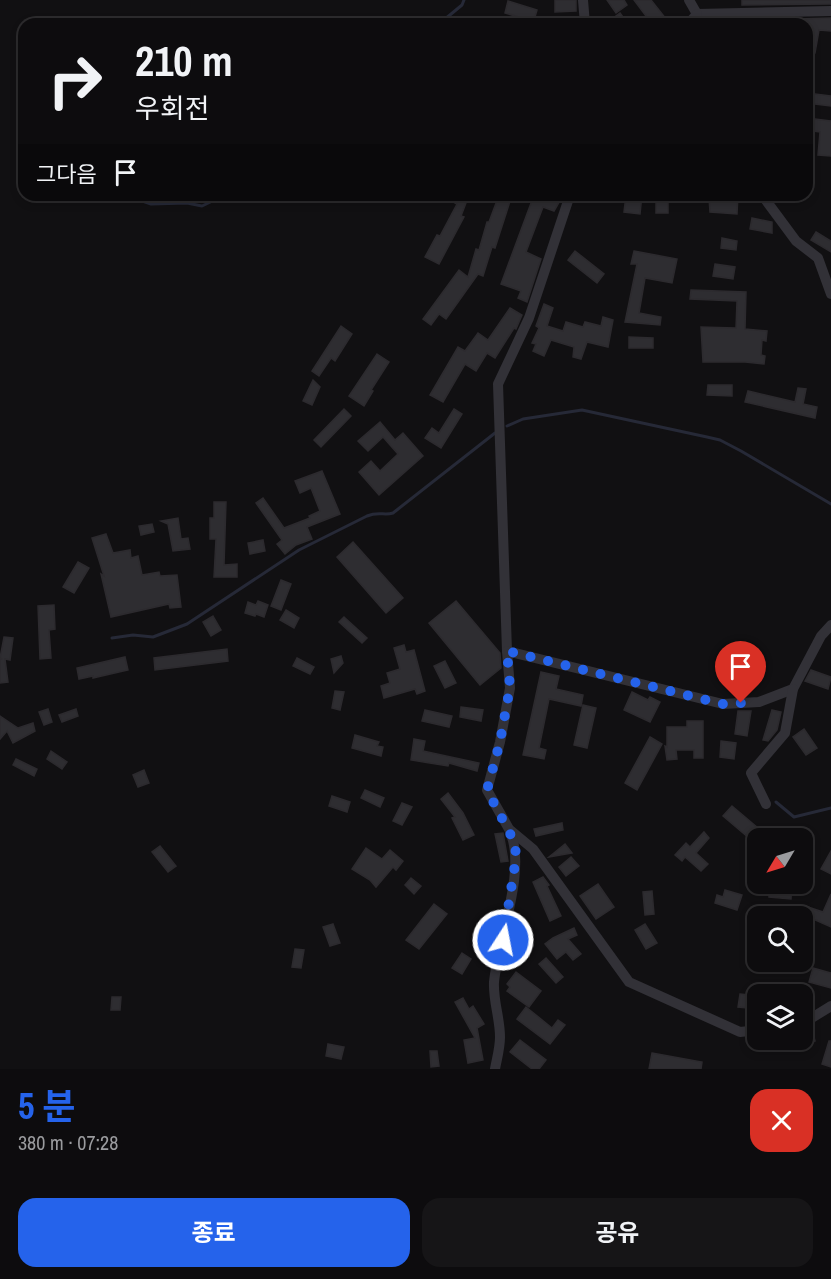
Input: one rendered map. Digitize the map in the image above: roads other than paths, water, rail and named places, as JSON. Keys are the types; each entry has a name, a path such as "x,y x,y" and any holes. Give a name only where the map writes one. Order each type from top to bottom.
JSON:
{"street":[{"path":"583,0 584,18"},
{"path":"689,0 697,14"},
{"path":"697,14 754,18 831,11"},
{"path":"693,18 697,14"},
{"path":"495,1069 500,1036 494,981 506,926 516,858 515,843 487,790 500,742 510,687 498,384 528,318 568,201"},
{"path":"766,201 796,241 818,258 831,294"},
{"path":"766,804 752,773 784,733 794,689 821,636 831,625"},
{"path":"507,651 723,704 759,702 794,689"},
{"path":"509,829 533,849 629,982 740,1032 747,1031"},
{"path":"813,1017 831,1006"}],"waterway":[{"path":"446,18 462,5 464,0"},
{"path":"142,201 151,204 187,203 202,206 212,201"},
{"path":"507,426 523,419 582,410 720,440 831,504"},
{"path":"112,638 133,635 153,637 187,624 299,550 367,516 393,513 495,433"},
{"path":"776,802 794,817 831,808"}]}
